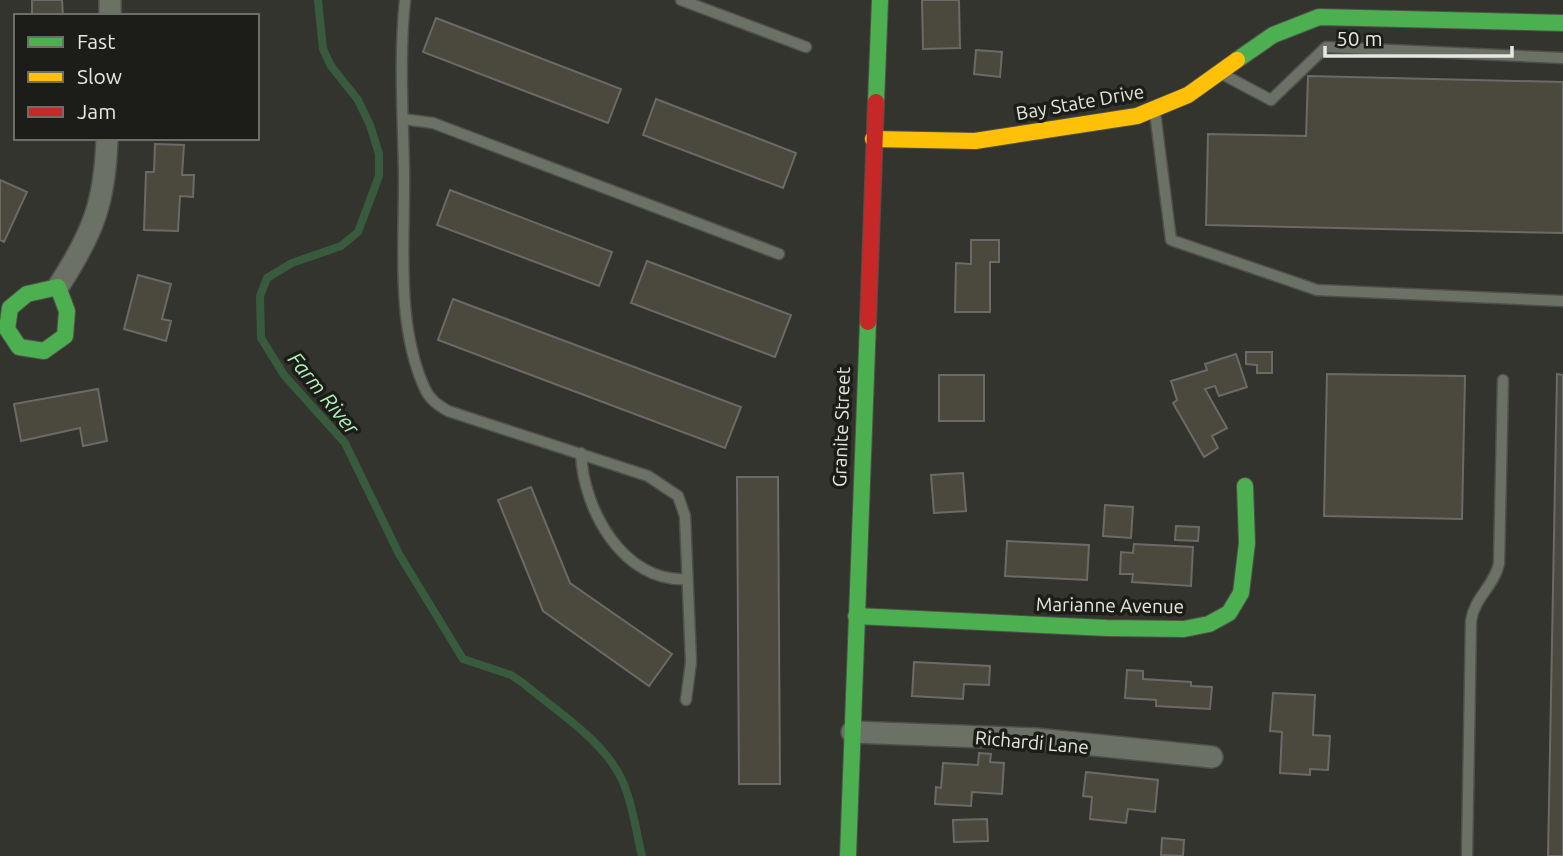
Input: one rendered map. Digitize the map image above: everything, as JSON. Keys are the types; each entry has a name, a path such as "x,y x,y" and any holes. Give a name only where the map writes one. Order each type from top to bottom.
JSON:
{"street":[{"name":"Granite Street","path":"848,856 880,0"},
{"name":"Bay State Drive","path":"873,139 975,141 1120,119 1155,110 1188,95 1273,35 1563,23"},
{"path":"58,287 67,311 65,336 49,350 39,353 19,347 7,329 10,308 27,294 58,287 84,245 99,209 107,140"},
{"name":"Marianne Avenue","path":"856,616 1107,628 1184,629 1209,624 1229,613 1241,593 1247,543 1245,486"},
{"name":"Richardi Lane","path":"852,733 1036,739 1212,757"}],"lane":[{"path":"405,0 403,119 407,309 425,388 437,405 458,415 648,476 678,496 685,516 691,662 686,700"},
{"path":"681,0 806,47"},
{"path":"1220,73 1271,100 1322,32 1563,58"},
{"path":"1155,110 1171,240 1317,290 1563,301"},
{"path":"403,119 433,123 779,254"},
{"path":"1466,856 1471,621 1479,598 1493,579 1499,564 1503,380"},
{"path":"581,453 587,492 614,543 638,565 654,573 687,579"}],"building":[{"path":"32,0 62,0 63,14 32,14"},
{"path":"922,0 959,0 960,48 923,49"},
{"path":"436,18 621,89 608,123 423,52"},
{"path":"976,50 1002,52 1000,77 974,74"},
{"path":"1308,76 1563,82 1563,233 1206,225 1208,134 1306,136"},
{"path":"656,99 796,153 783,188 643,135"},
{"path":"155,144 184,145 182,175 194,175 193,197 180,196 178,231 144,230 146,172 154,172"},
{"path":"0,180 27,192 4,242 0,240"},
{"path":"450,190 612,252 599,286 437,225"},
{"path":"971,240 999,240 999,262 990,262 990,312 955,312 956,263 971,264"},
{"path":"647,261 791,315 775,357 631,303"},
{"path":"138,275 171,284 162,319 171,321 166,341 124,329"},
{"path":"453,299 741,407 725,448 438,340"},
{"path":"1246,352 1272,352 1272,373 1257,373 1257,365 1246,364"},
{"path":"1236,354 1247,387 1219,396 1215,386 1205,389 1227,428 1212,436 1218,448 1204,457 1173,403 1177,400 1171,381 1207,370 1205,364"},
{"path":"1327,374 1465,376 1462,519 1324,516"},
{"path":"1557,374 1563,375 1563,856 1548,856"},
{"path":"939,375 984,375 984,421 939,421"},
{"path":"98,389 107,441 83,446 80,428 21,441 14,404"},
{"path":"963,473 966,511 934,513 931,475"},
{"path":"737,477 778,477 780,784 739,784"},
{"path":"531,487 570,583 672,654 649,686 543,611 498,500"},
{"path":"1105,505 1133,507 1131,538 1103,536"},
{"path":"1176,526 1199,527 1198,541 1175,540"},
{"path":"1007,541 1089,545 1087,580 1005,576"},
{"path":"1134,544 1193,547 1191,586 1132,582 1133,574 1120,574 1121,552 1133,553"},
{"path":"914,662 990,666 989,685 964,684 963,699 912,696"},
{"path":"1127,670 1143,671 1143,679 1191,682 1191,686 1212,687 1210,709 1156,706 1156,700 1125,698"},
{"path":"1273,693 1315,695 1313,735 1330,736 1328,770 1310,769 1310,775 1280,773 1282,732 1270,731"},
{"path":"979,753 991,754 990,762 1004,763 1002,794 972,792 971,806 935,804 936,787 941,788 943,763 978,765"},
{"path":"1086,772 1158,780 1155,812 1128,809 1126,823 1090,819 1092,797 1083,796"},
{"path":"987,819 988,841 954,842 953,820"},
{"path":"1162,838 1184,840 1183,856 1161,855"}],"waterway":[{"name":"Farm River","path":"318,0 323,49 331,66 358,100 370,125 379,154 379,176 358,232 341,246 292,263 267,278 260,296 261,338 284,375 345,443 399,554 463,659 511,675 523,683 579,728 615,767 629,800 642,856"}],"traffic: fast":[{"path":"876,102 880,0"},
{"path":"1237,60 1273,35 1319,17 1563,23"},
{"path":"58,287 67,311 65,336 44,351 19,347 7,329 10,308 27,294 58,287"},
{"path":"848,856 868,322"},
{"path":"856,616 1107,628 1184,629 1209,624 1229,613 1241,593 1247,543 1245,486"}],"traffic: slow":[{"path":"873,139 975,141 1137,116 1188,95 1237,60"}],"traffic: jam":[{"path":"868,322 876,102"}]}
